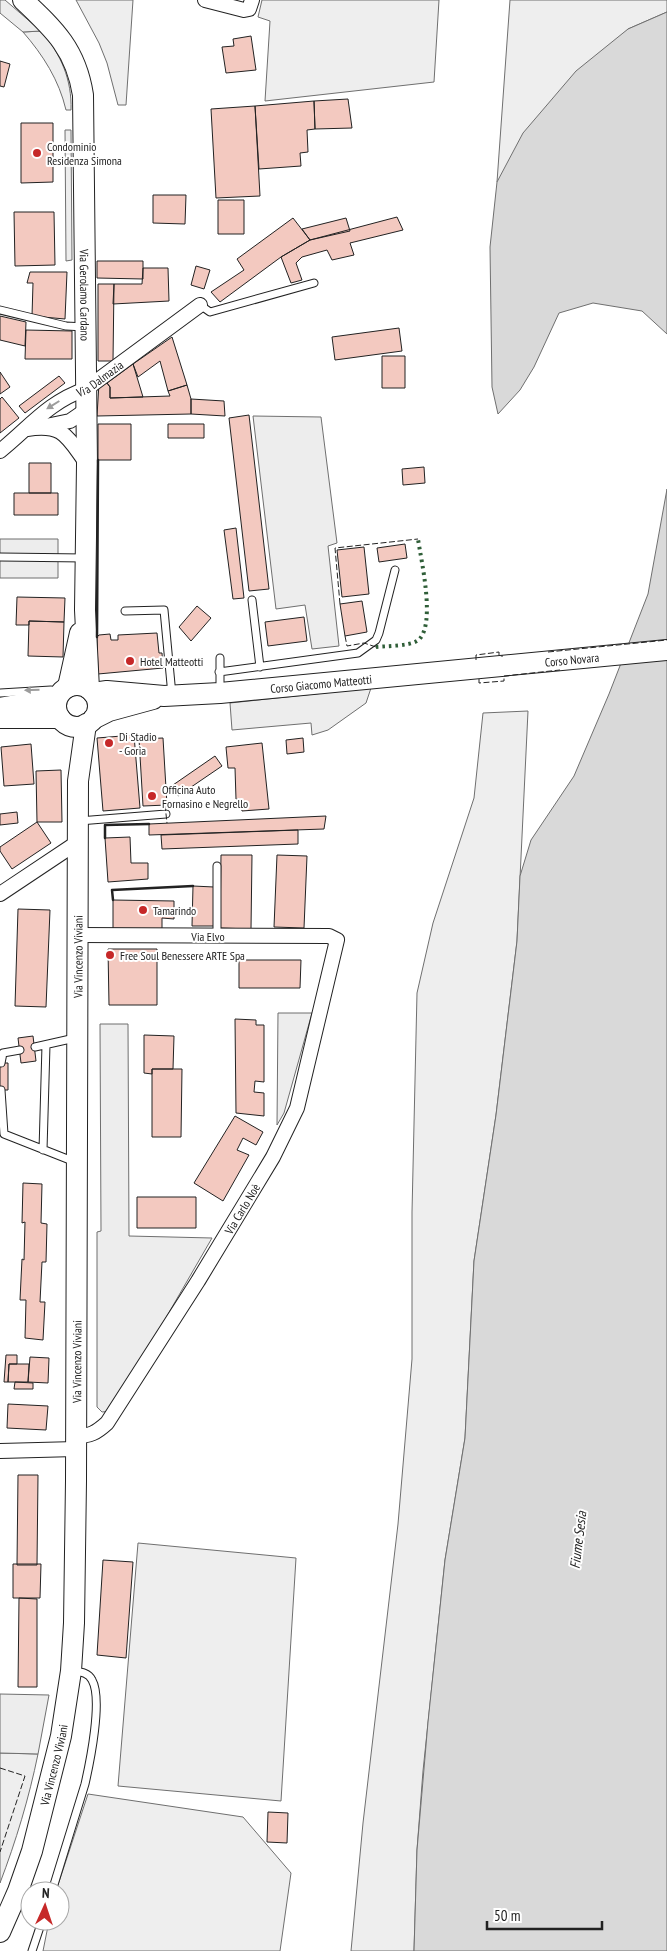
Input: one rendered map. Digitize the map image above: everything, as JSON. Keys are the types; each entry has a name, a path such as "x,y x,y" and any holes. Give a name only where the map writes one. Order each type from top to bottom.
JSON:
{"main road":[{"name":"Via Gerolamo Cardano","path":"23,0 56,31 73,57 81,79 84,115 85,610 91,691"},
{"name":"Via Gerolamo Cardano","path":"63,692 85,610"},
{"name":"Corso Novara","path":"477,668 667,650"},
{"name":"Corso Giacomo Matteotti","path":"91,691 168,696 220,693 477,668"},
{"path":"0,708 80,686 91,691 97,706 77,722 56,709 63,692"},
{"name":"Corso Giacomo Matteotti","path":"0,718 77,722 109,711 168,696"},
{"name":"Via Vincenzo Viviani","path":"0,1932 18,1891 32,1851 61,1736 71,1671 74,1623 76,1442 77,722"}],"street":[{"path":"205,0 244,10 249,9 252,0"},
{"name":"Via Dalmazia","path":"0,452 27,429 46,409 68,395 86,389 200,305"},
{"path":"27,429 70,421 86,410"},
{"path":"45,426 60,431 86,464"},
{"path":"0,894 78,842"},
{"name":"Via Elvo","path":"78,935 329,936 337,940"},
{"name":"Via Carlo Noè","path":"0,1451 76,1442 97,1433 107,1423 198,1281 273,1157 297,1108 337,940"}],"lane":[{"path":"200,305 210,312 314,283"},
{"path":"0,310 66,326 85,327"},
{"path":"0,557 86,558"},
{"path":"219,672 358,653 376,640 395,570"},
{"path":"252,600 260,667"},
{"path":"124,611 164,610 168,696"},
{"path":"220,658 220,693"},
{"path":"0,693 20,690 63,692"},
{"path":"78,821 166,814"},
{"path":"217,866 217,936"},
{"path":"34,1047 78,1037"},
{"path":"44,1150 46,1045"},
{"path":"1,1063 3,1053 20,1050"},
{"path":"1,1090 2,1133 77,1163"},
{"path":"55,1881 89,1768 97,1703 97,1691 91,1678 84,1672 71,1671"},
{"path":"32,1951 39,1931"}],"shaded area":[{"path":"0,0 5,0 41,31 23,32 0,13"},
{"path":"76,0 133,0 126,105 118,105 107,63 99,43"},
{"path":"262,0 439,0 434,82 265,101 270,21 258,17"},
{"path":"510,0 667,0 667,12 628,29 497,182"},
{"path":"41,31 60,58 64,68 70,88 71,110 66,110 55,78 23,32"},
{"path":"65,130 71,130 72,260 66,261"},
{"path":"253,416 321,417 337,543 328,546 339,646 312,649 305,605 276,609"},
{"path":"0,539 58,539 58,578 0,578"},
{"path":"371,688 366,703 328,730 312,735 311,723 232,730 230,703"},
{"path":"528,711 517,941 496,1115 474,1261 465,1438 445,1560 423,1771 417,1850 414,1951 351,1951 363,1823 398,1524 412,1359 412,1212 417,993 433,923 474,798 483,713"},
{"path":"278,1013 312,1013 284,1113 277,1125"},
{"path":"100,1024 128,1024 129,1236 212,1238 112,1411 102,1412 97,1407 97,1232 101,1231"},
{"path":"138,1543 296,1558 281,1801 118,1786"},
{"path":"0,1694 49,1695 38,1754 0,1753"},
{"path":"0,1753 38,1754 22,1819 0,1883"},
{"path":"88,1794 243,1817 291,1873 280,1951 43,1951 47,1931 70,1931 70,1881 59,1881"}],"water":[{"path":"667,12 667,334 642,311 593,303 559,313 534,367 520,390 498,414 492,387 490,247 497,182 523,133 576,71 628,29"},
{"name":"Fiume Sesia","path":"667,489 667,1951 414,1951 417,1850 428,1722 445,1560 465,1438 474,1261 496,1115 517,941 520,876 531,840 574,776 609,694 648,594"}],"building":[{"path":"251,36 256,70 226,73 222,47 234,46 233,39"},
{"path":"0,61 10,64 4,87 0,86"},
{"path":"348,99 352,128 315,129 314,101"},
{"path":"314,101 315,129 307,130 308,152 300,153 301,166 259,169 255,106"},
{"path":"255,106 260,196 216,198 211,109"},
{"name":"Condominio Residenza Simona","path":"21,123 53,123 53,182 21,183"},
{"path":"153,195 186,195 185,224 153,223"},
{"path":"218,200 244,200 244,234 218,234"},
{"path":"14,212 54,212 55,265 15,266"},
{"path":"397,217 403,230 350,243 354,255 332,260 327,250 302,257 296,263 302,280 291,283 281,257 310,240"},
{"path":"293,218 310,240 281,257 220,302 211,292 244,270 237,259"},
{"path":"346,218 350,231 310,240 302,229"},
{"path":"97,261 143,261 143,279 97,278"},
{"path":"196,266 210,270 204,289 191,285"},
{"path":"143,268 168,268 169,301 113,304 114,284 142,284"},
{"path":"30,272 67,272 65,319 32,316 33,283 27,283"},
{"path":"98,284 114,284 113,361 98,361"},
{"path":"0,316 26,322 25,346 0,340"},
{"path":"399,328 402,351 335,360 332,337"},
{"path":"26,330 72,331 72,359 25,359"},
{"path":"172,337 187,385 168,391 160,361 138,377 133,364"},
{"path":"382,356 405,356 405,388 382,388"},
{"path":"133,364 143,397 110,398 110,387 107,383"},
{"path":"0,372 10,387 0,394"},
{"path":"59,376 65,383 25,413 19,406"},
{"path":"99,383 107,383 110,387 110,398 170,396 168,391 187,385 191,399 191,414 97,416"},
{"path":"2,397 19,418 0,433 0,399"},
{"path":"191,399 224,401 225,416 191,414"},
{"path":"249,415 269,589 249,591 229,418"},
{"path":"98,424 131,424 131,460 98,460"},
{"path":"168,424 204,424 204,438 168,438"},
{"path":"29,463 51,463 51,493 29,493"},
{"path":"424,467 425,483 403,485 402,469"},
{"path":"14,493 58,493 58,515 14,515"},
{"path":"236,528 244,598 233,599 224,530"},
{"path":"405,544 407,558 379,562 377,548"},
{"path":"364,547 369,594 342,597 337,550"},
{"path":"17,597 65,598 64,622 29,621 29,625 16,625"},
{"path":"362,601 367,632 345,636 340,604"},
{"path":"197,606 211,618 191,641 179,627"},
{"path":"304,617 307,641 268,646 265,622"},
{"path":"29,621 64,622 63,657 28,656"},
{"name":"Hotel Matteotti","path":"157,633 159,653 162,653 163,668 98,674 97,637 99,635 110,634 111,640 118,640 118,635"},
{"path":"134,735 140,808 103,811 97,738"},
{"path":"163,738 167,805 143,806 139,739"},
{"path":"303,738 304,752 287,754 286,740"},
{"path":"262,743 269,809 242,811 240,799 236,799 235,768 228,768 226,747"},
{"path":"31,744 34,784 4,786 1,747"},
{"path":"215,756 222,766 178,796 173,785"},
{"path":"61,770 62,822 37,822 36,771"},
{"path":"17,812 18,823 0,825 0,814"},
{"path":"326,816 324,829 149,835 149,824"},
{"path":"37,822 51,843 12,869 0,851 0,847"},
{"path":"298,830 298,844 162,849 161,835"},
{"path":"130,837 131,863 148,863 148,879 108,882 105,838"},
{"path":"221,855 252,855 251,929 220,928"},
{"path":"277,855 307,856 304,928 274,927"},
{"path":"193,886 214,887 214,926 192,926"},
{"name":"Tamarindo","path":"113,900 174,901 174,919 162,918 162,929 113,929"},
{"path":"18,909 50,910 46,1007 15,1006"},
{"path":"108,949 157,949 157,1005 109,1005"},
{"path":"239,960 301,960 300,988 239,988"},
{"path":"235,1019 256,1020 256,1025 264,1025 264,1082 255,1081 254,1092 264,1093 264,1116 236,1113"},
{"path":"144,1035 174,1036 173,1069 152,1069 152,1074 144,1073"},
{"path":"33,1036 36,1061 21,1063 18,1038"},
{"path":"0,1063 8,1063 8,1090 0,1090"},
{"path":"152,1069 182,1069 181,1137 152,1137"},
{"path":"235,1116 263,1132 256,1145 243,1138 237,1150 249,1155 223,1201 194,1183"},
{"path":"23,1183 42,1184 41,1223 47,1224 46,1262 42,1262 40,1302 45,1302 43,1340 25,1338 26,1300 20,1300 25,1222 22,1223"},
{"path":"137,1197 196,1197 196,1228 137,1228"},
{"path":"6,1355 17,1355 17,1364 9,1364 8,1382 4,1382"},
{"path":"30,1357 49,1358 48,1383 28,1382"},
{"path":"9,1364 29,1364 28,1382 8,1382"},
{"path":"15,1382 33,1383 33,1389 14,1389"},
{"path":"8,1404 48,1406 46,1430 7,1428"},
{"path":"18,1475 38,1475 37,1565 17,1565"},
{"path":"103,1560 133,1562 126,1658 97,1655"},
{"path":"13,1564 41,1564 40,1598 13,1598"},
{"path":"19,1598 37,1599 37,1687 18,1687"},
{"path":"268,1812 288,1813 287,1843 267,1842"}],"hedge":[{"path":"376,647 413,643 423,634 427,609 418,539"}],"fence":[{"path":"340,604 335,548 418,539"},
{"path":"345,636 347,646 364,643 376,647"},
{"path":"548,652 667,640"},
{"path":"476,660 476,655 499,652 499,656 503,656"},
{"path":"479,679 479,683 504,681 504,676 560,670"},
{"path":"165,805 167,823"},
{"path":"0,1768 25,1776 0,1852"}],"wall":[{"path":"97,637 98,460"},
{"path":"105,838 105,825 149,824"},
{"path":"113,900 112,890 193,886"}],"place":[{"name":"Condominio Residenza Simona","path":"37,153"},
{"name":"Hotel Matteotti","path":"130,661"},
{"name":"Di Stadio - Goria","path":"109,743"},
{"name":"Officina Auto Fornasino e Negrello","path":"152,796"},
{"name":"Tamarindo","path":"143,910"},
{"name":"Free Soul Benessere ARTE Spa","path":"110,955"}]}
